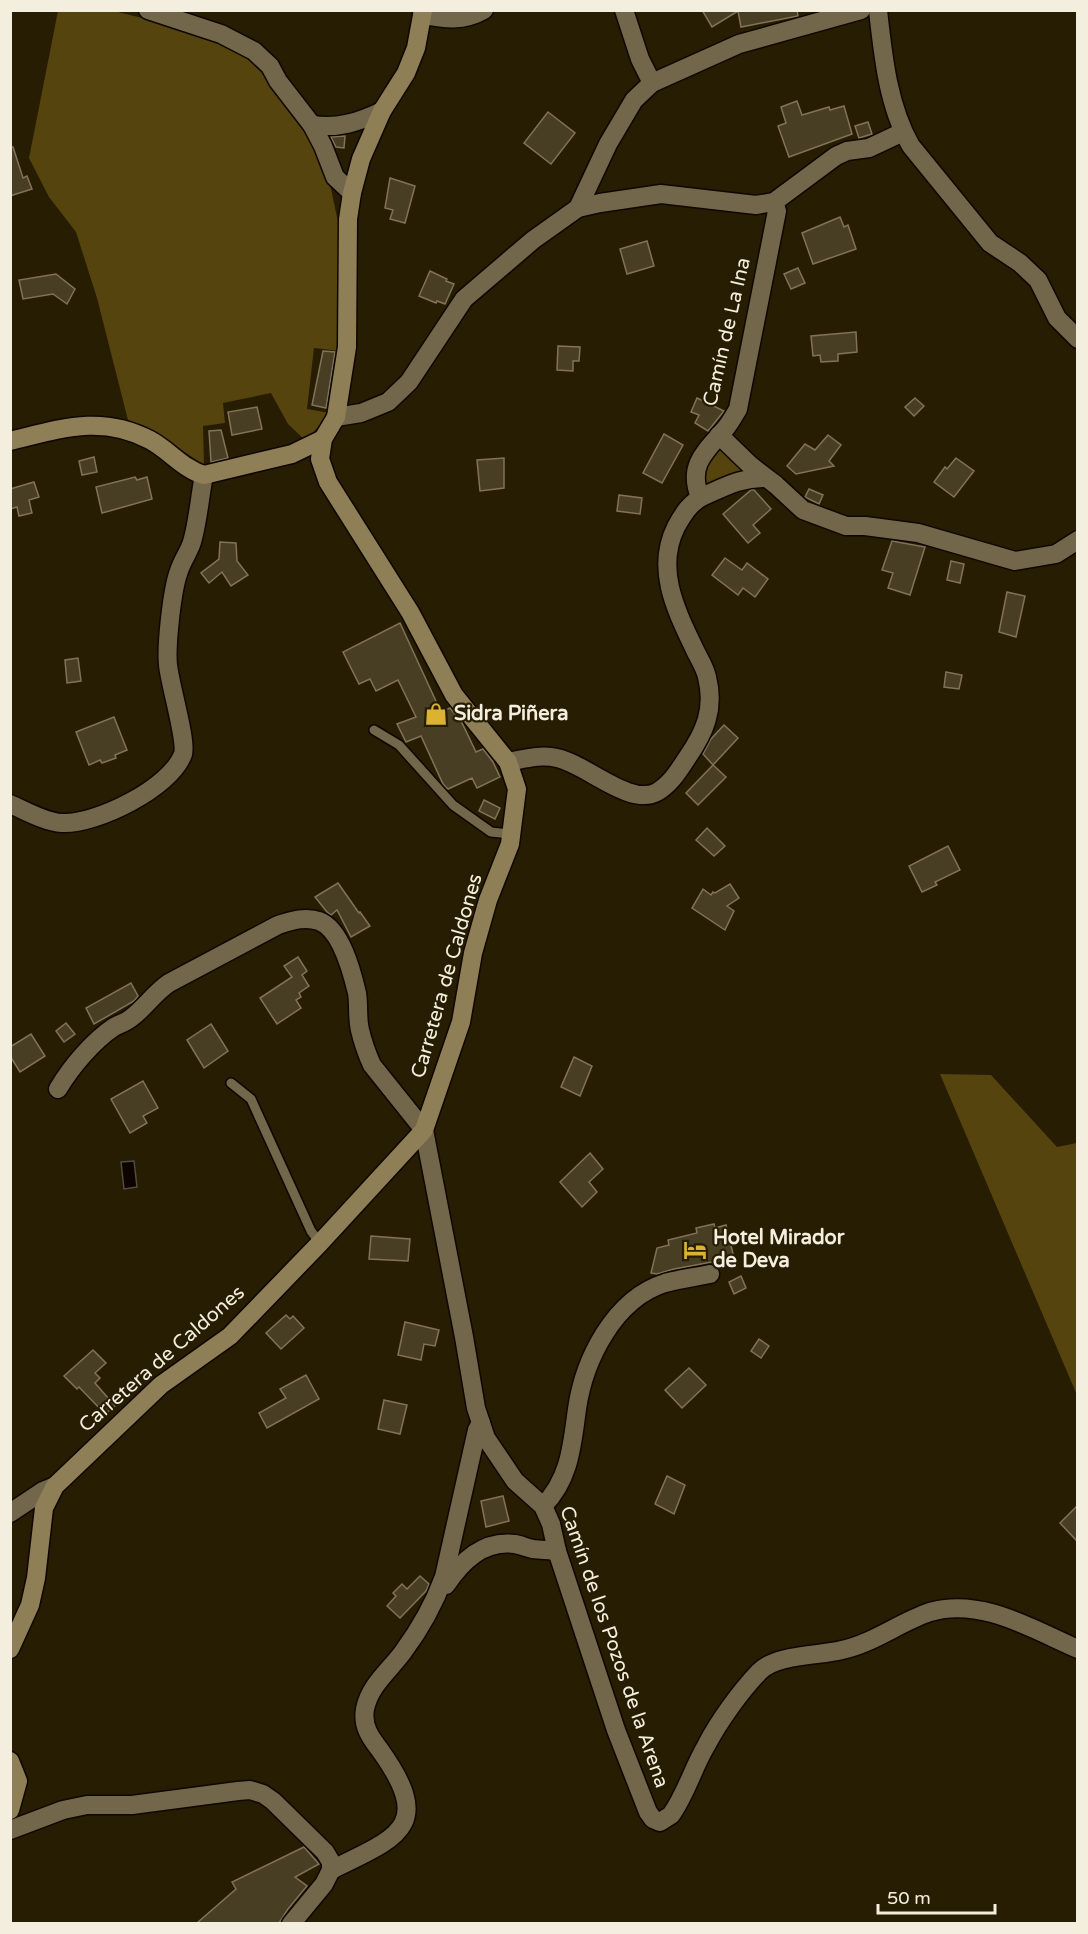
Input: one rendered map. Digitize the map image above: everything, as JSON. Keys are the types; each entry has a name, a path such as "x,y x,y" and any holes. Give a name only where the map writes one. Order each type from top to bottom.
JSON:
{"street":[{"path":"148,10 221,34 254,51 270,66 312,125 335,177 352,193"},
{"path":"10,441 68,426 90,424 121,428 150,440 194,472 204,474 292,454 323,439 336,417 347,346 348,219 361,159 382,111 406,73 416,48 423,13 451,20 472,17 484,10"},
{"path":"624,10 640,59 652,82"},
{"path":"578,208 608,144 634,100 652,82 739,44 861,10"},
{"path":"878,10 888,79 903,132 911,146 990,243 1028,269 1038,280 1057,318 1077,339"},
{"path":"312,125 327,128 360,122 382,111"},
{"path":"336,417 361,413 388,402 409,382 464,299 533,240 578,208 661,194 756,205 774,202 836,156 847,151 869,148 903,132"},
{"name":"Camín de La Ina","path":"700,497 695,486 696,467 709,444 727,427 738,409 777,211 774,202"},
{"path":"719,435 803,510 846,526 865,526 918,533 1015,561 1056,554 1077,540"},
{"name":"Carretera de Caldones","path":"10,1649 30,1605 36,1578 44,1508 55,1486 161,1385 230,1336 424,1130 461,1022 473,953 488,900 510,844 517,789 508,762 454,695 410,612 328,482 320,459 323,439"},
{"path":"10,804 60,823 87,820 145,794 172,773 180,760 184,751 184,742 167,660 174,588 192,542 204,474"},
{"path":"508,762 530,757 557,757 585,768 622,791 643,795 656,793 669,783 700,739 709,715 707,677 674,606 667,576 669,540 681,518 692,503 700,497 750,477 766,478"},
{"path":"58,1089 91,1047 114,1028 130,1019 168,983 278,925 297,919 312,919 322,922 333,931 340,944 357,993 359,1028 372,1065 424,1130"},
{"name":"Camín de los Pozos de la Arena","path":"424,1130 476,1408 486,1438 515,1481 543,1506 551,1524 557,1551 616,1730 648,1812 653,1819 660,1822 666,1820 675,1809 706,1745 746,1686 762,1669 773,1663 857,1647 929,1612 950,1608 972,1608 989,1612 1077,1649"},
{"path":"543,1506 553,1497 569,1463 581,1389 600,1338 640,1296 664,1283 710,1274"},
{"path":"436,1599 444,1577 477,1430 481,1423"},
{"path":"10,1513 42,1491 55,1486"},
{"path":"331,1870 390,1840 401,1828 406,1816 407,1804 404,1791 397,1776 368,1734 364,1724 365,1710 375,1685 402,1654 454,1573 482,1548 505,1544 557,1551"},
{"path":"10,1761 18,1781 10,1810"},
{"path":"10,1830 63,1810 87,1805 132,1805 250,1790 262,1794 282,1808 325,1852 331,1862 331,1870 324,1884 291,1923"}],"lane":[{"path":"374,730 399,745 453,805 491,832 511,834"},
{"path":"231,1083 251,1100 311,1232 320,1243"}],"shaded area":[{"path":"58,11 114,11 198,32 245,52 261,69 307,130 331,189 341,236 340,351 314,348 307,409 330,413 306,441 288,424 271,393 223,403 225,423 203,426 204,465 154,432 128,420 97,298 76,232 49,197 29,158"},
{"path":"721,442 748,468 701,489 703,467"},
{"path":"940,1074 991,1075 1057,1147 1077,1143 1077,1395"},
{"path":"134,1161 137,1187 124,1189 121,1162"}],"building":[{"path":"702,10 797,10 798,16 741,27 738,11 712,27"},
{"path":"797,101 802,115 829,107 830,110 844,106 852,134 789,157 778,126 786,123 781,107"},
{"path":"548,112 575,133 551,164 524,143"},
{"path":"868,122 872,134 859,138 855,126"},
{"path":"345,136 344,148 336,147 331,137"},
{"path":"10,147 13,147 23,178 27,176 32,189 10,196"},
{"path":"390,178 415,186 405,223 390,219 393,210 385,208"},
{"path":"840,217 844,227 848,225 856,249 813,264 802,233"},
{"path":"647,241 654,266 627,274 620,249"},
{"path":"798,268 805,283 791,289 784,274"},
{"path":"430,271 454,284 445,304 419,296"},
{"path":"56,274 75,289 67,304 53,294 23,299 19,280"},
{"path":"856,332 857,352 838,354 838,361 821,362 820,355 813,356 811,336"},
{"path":"558,346 580,347 579,361 573,361 573,371 557,370"},
{"path":"323,351 335,352 326,408 312,405"},
{"path":"697,398 724,411 708,431 695,423 699,415 691,412"},
{"path":"915,398 924,406 914,416 905,407"},
{"path":"257,407 262,429 232,435 228,412"},
{"path":"221,430 228,458 211,462 209,431"},
{"path":"664,434 683,445 662,483 643,473"},
{"path":"828,435 841,445 829,461 834,466 796,474 787,466 805,444 815,450"},
{"path":"94,457 97,472 82,475 79,461"},
{"path":"504,458 504,488 480,491 477,460"},
{"path":"956,458 974,471 954,497 934,482 945,467 947,469"},
{"path":"135,477 137,480 147,477 152,499 102,513 96,487"},
{"path":"34,482 39,497 29,500 32,513 19,516 17,507 10,509 10,489"},
{"path":"809,489 823,495 819,504 805,497"},
{"path":"751,490 754,490 771,509 753,525 760,533 748,543 723,514"},
{"path":"619,495 642,498 640,514 617,511"},
{"path":"892,541 925,547 910,595 888,588 893,573 882,570"},
{"path":"220,542 236,543 237,561 248,575 231,586 222,572 209,583 201,573 219,559"},
{"path":"725,558 742,570 747,563 768,579 755,597 743,588 738,595 712,575"},
{"path":"951,561 964,564 960,583 947,580"},
{"path":"1007,592 1025,596 1016,637 999,632"},
{"name":"Sidra Piñera","path":"400,623 441,712 450,708 462,723 476,752 483,749 493,762 500,777 477,788 472,778 448,789 443,784 421,736 406,742 397,724 416,717 398,680 376,691 370,679 359,684 343,652"},
{"path":"78,658 81,681 67,683 65,660"},
{"path":"946,672 962,675 959,689 944,687"},
{"path":"114,717 127,750 115,755 116,758 102,763 100,760 89,765 76,732"},
{"path":"724,725 738,738 713,765 703,754 711,739"},
{"path":"713,765 726,777 698,805 686,793"},
{"path":"484,800 500,808 495,819 479,811"},
{"path":"707,828 725,846 714,856 696,840"},
{"path":"948,846 960,870 935,882 937,885 922,892 909,866"},
{"path":"338,883 370,926 351,937 337,910 331,915 315,897"},
{"path":"730,884 739,898 727,906 734,911 725,930 692,908 703,889 711,895"},
{"path":"298,957 307,971 302,975 309,986 299,993 301,997 296,1000 301,1008 277,1024 260,998 292,977 284,966"},
{"path":"131,983 138,996 134,1001 94,1024 86,1008"},
{"path":"66,1023 75,1034 64,1042 56,1031"},
{"path":"211,1024 228,1051 204,1068 187,1040"},
{"path":"31,1034 45,1056 20,1072 10,1056 10,1047"},
{"path":"574,1057 592,1066 580,1096 561,1087"},
{"path":"143,1081 158,1108 143,1116 147,1123 130,1133 111,1099"},
{"path":"590,1153 603,1169 589,1182 597,1192 582,1207 560,1182"},
{"name":"Hotel Mirador de Deva","path":"714,1224 715,1228 726,1225 734,1258 657,1274 651,1273 657,1248 669,1245 668,1240 697,1233 696,1228"},
{"path":"371,1236 410,1239 408,1261 369,1259"},
{"path":"741,1276 746,1288 734,1294 729,1282"},
{"path":"286,1315 290,1319 293,1316 304,1328 281,1349 266,1333"},
{"path":"405,1322 439,1330 435,1346 424,1344 421,1360 398,1355"},
{"path":"759,1339 769,1346 761,1358 751,1351"},
{"path":"93,1350 106,1363 95,1373 100,1378 95,1383 115,1406 105,1414 79,1387 77,1389 64,1376"},
{"path":"689,1368 706,1385 682,1408 665,1390"},
{"path":"306,1375 319,1399 267,1428 259,1413 286,1398 280,1389"},
{"path":"384,1400 407,1405 400,1434 378,1429"},
{"path":"667,1476 685,1485 674,1514 655,1504"},
{"path":"503,1496 509,1521 486,1527 481,1501"},
{"path":"1077,1506 1077,1541 1060,1523"},
{"path":"420,1576 429,1584 426,1591 400,1618 387,1606 396,1596 393,1593 402,1584 407,1589"},
{"path":"304,1847 319,1864 295,1877 307,1886 279,1923 197,1923 236,1889 232,1882"}],"place":[{"name":"Sidra Piñera","path":"436,714"},
{"name":"Hotel Mirador de Deva","path":"695,1250"}]}
